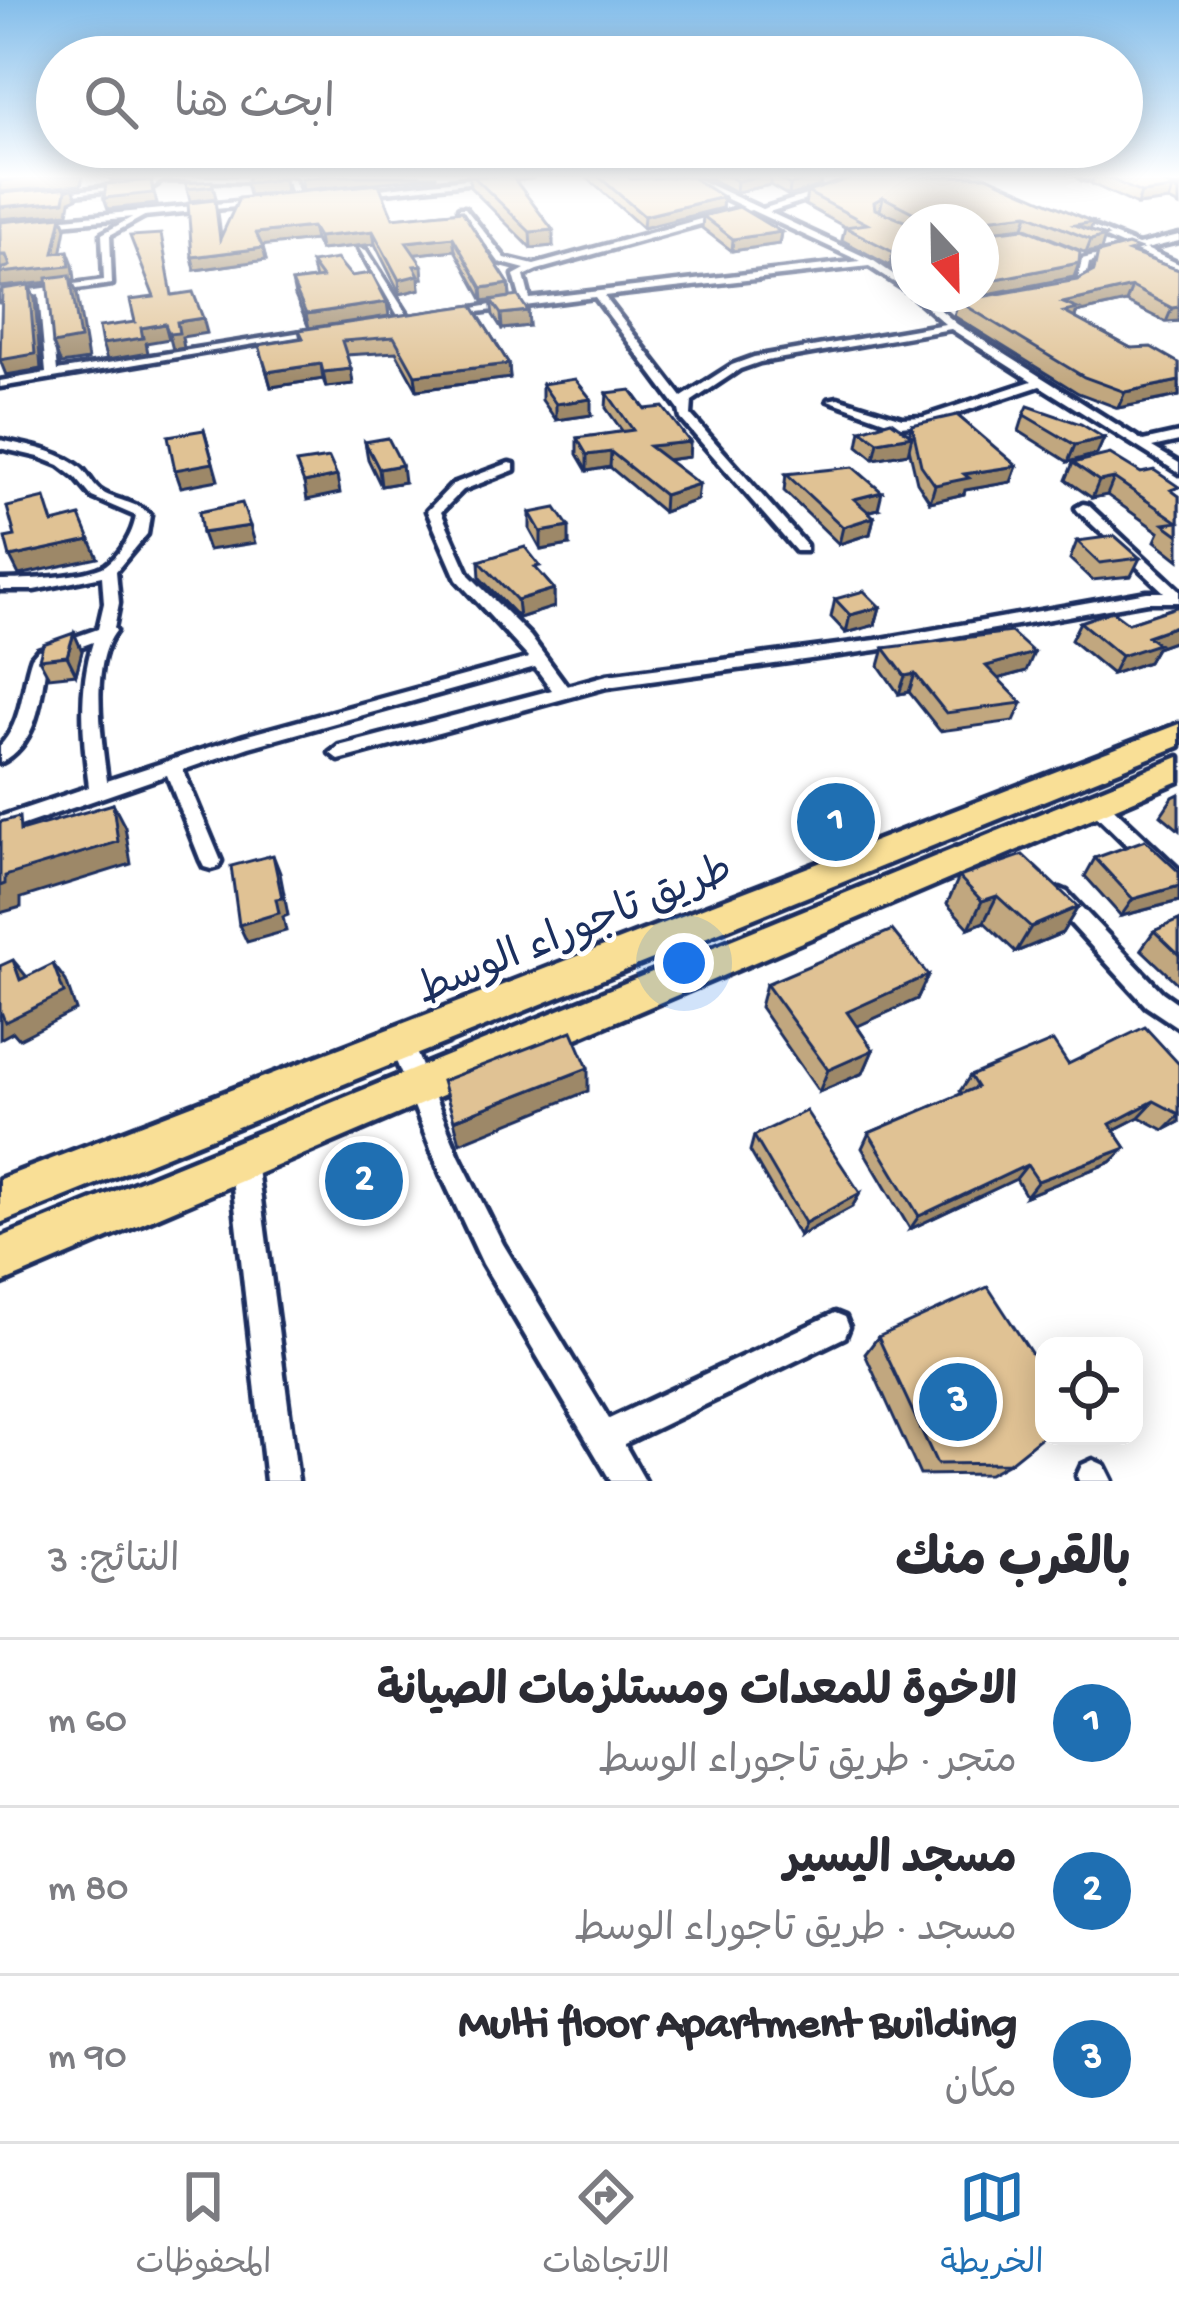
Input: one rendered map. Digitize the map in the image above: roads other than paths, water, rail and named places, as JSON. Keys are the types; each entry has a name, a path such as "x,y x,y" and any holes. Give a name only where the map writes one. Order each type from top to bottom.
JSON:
{"main road":[{"name":"طريق تاجوراء الوسط","path":"0,1201 1179,734"},
{"path":"0,1261 1179,768"}],"street":[{"path":"0,297 110,282 107,245"},
{"path":"490,245 502,260 534,268"},
{"path":"526,302 519,275 621,245"},
{"path":"832,245 891,277"},
{"path":"1125,245 1179,267"},
{"path":"1066,250 1084,261 1145,245"},
{"path":"362,250 405,319"},
{"path":"1048,292 1082,280 1084,261"},
{"path":"445,313 871,263"},
{"path":"44,291 52,376"},
{"path":"596,292 704,439 801,548"},
{"path":"941,312 1179,469"},
{"path":"381,323 425,316"},
{"path":"684,407 686,400 710,382 758,359 947,316"},
{"path":"0,384 334,330"},
{"path":"834,400 901,422 924,420 1041,382"},
{"path":"1142,445 1179,437"},
{"path":"0,444 52,457 82,476 89,490 104,499 131,504 143,515 140,533 110,570 34,585 0,585"},
{"path":"509,467 458,487 434,511 462,577 541,660 562,691"},
{"path":"1083,508 1179,597"},
{"path":"99,793 91,697 94,664 114,611 110,570"},
{"path":"340,753 562,691 669,671 876,645 1147,597 1179,597"},
{"path":"0,756 14,746 27,722 38,661 53,648 107,632"},
{"path":"0,824 244,742 541,660"},
{"path":"173,768 211,861"},
{"path":"1094,801 1179,883"},
{"path":"1042,879 1154,999 1179,1017"},
{"path":"401,1043 493,1254 628,1481"},
{"path":"243,1160 282,1481"},
{"path":"605,1438 836,1327"}],"place":[{"name":"الاخوة للمعدات ومستلزمات الصيانة","path":"836,822"},
{"name":"مسجد اليسير","path":"364,1181"},
{"name":"Multi floor Apartment Building","path":"958,1402"}]}
